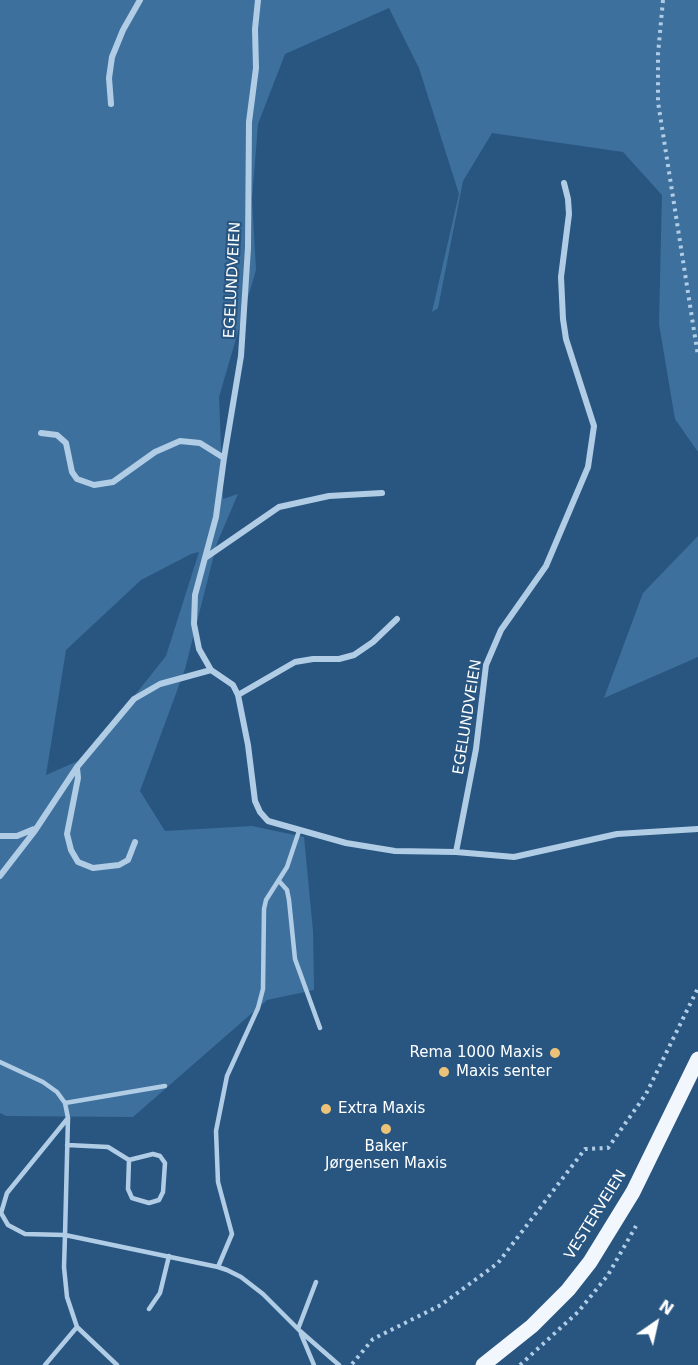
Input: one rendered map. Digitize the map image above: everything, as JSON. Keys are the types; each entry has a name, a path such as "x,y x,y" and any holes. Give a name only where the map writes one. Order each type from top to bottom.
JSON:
{"main road":[{"name":"VESTERVEIEN","path":"483,1364 532,1326 568,1290 590,1262 633,1192 698,1059"}],"street":[{"path":"111,104 109,78 112,57 123,30 140,0"},
{"name":"EGELUNDVEIEN","path":"238,695 232,685 211,670 200,650 194,624 195,595 216,516 241,356 249,248 249,122 256,68 255,29 258,0"},
{"name":"EGELUNDVEIEN","path":"456,852 476,749 486,665 501,630 546,566 588,467 592,445 594,426 566,339 563,319 561,277 569,214 564,183"},
{"path":"41,433 57,435 66,443 72,472 77,479 94,485 113,482 155,452 180,441 200,443 224,458"},
{"path":"205,559 279,507 329,496 382,493"},
{"path":"397,619 373,642 354,655 339,659 313,659 295,663 238,695 248,745 255,801 260,812 268,820 346,843 394,851 456,852 514,857 617,834 698,829"},
{"path":"0,876 39,824 77,767 134,699 160,684 211,670"},
{"path":"77,767 78,778 67,834 71,850 78,862 93,867 119,865 128,860 135,842"},
{"path":"0,836 17,836 33,830 39,824"}],"lane":[{"path":"218,1267 232,1234 218,1182 216,1131 227,1076 258,1008 263,989 266,900 287,867 299,831"},
{"path":"279,881 287,890 295,960 320,1028"},
{"path":"0,1062 42,1082 57,1092 65,1103 68,1118 64,1267 67,1297 77,1327 117,1365"},
{"path":"65,1103 165,1086"},
{"path":"68,1118 7,1193 2,1213 8,1225 25,1234 65,1235 218,1267 241,1277 262,1294 339,1365"},
{"path":"67,1145 108,1147 129,1160 153,1154 160,1156 165,1163 163,1192 159,1200 149,1203 132,1198 128,1189 129,1160"},
{"path":"149,1309 160,1293 169,1256"},
{"path":"314,1365 299,1330 316,1282"},
{"path":"45,1365 77,1327"}],"path":[{"path":"663,0 658,54 658,102 698,356"},
{"path":"352,1364 373,1340 441,1305 498,1263 585,1149 608,1148 646,1094 698,987"}],"shaded area":[{"path":"0,0 698,0 698,452 675,419 659,324 662,195 623,152 492,133 463,181 438,308 432,312 459,194 419,68 389,8 285,54 258,124 252,199 256,270 219,397 223,499 238,494 217,543 185,669 140,791 165,831 252,826 304,837 313,931 314,990 267,1000 133,1117 6,1116 0,1113","holes":["199,552 166,656 85,758 46,775 66,650 141,580"]},
{"path":"698,536 698,657 604,698 643,593"}],"place":[{"name":"Rema 1000 Maxis","path":"555,1053"},
{"name":"Maxis senter","path":"444,1072"},
{"name":"Extra Maxis","path":"326,1109"},
{"name":"Baker Jørgensen Maxis","path":"386,1129"}]}
